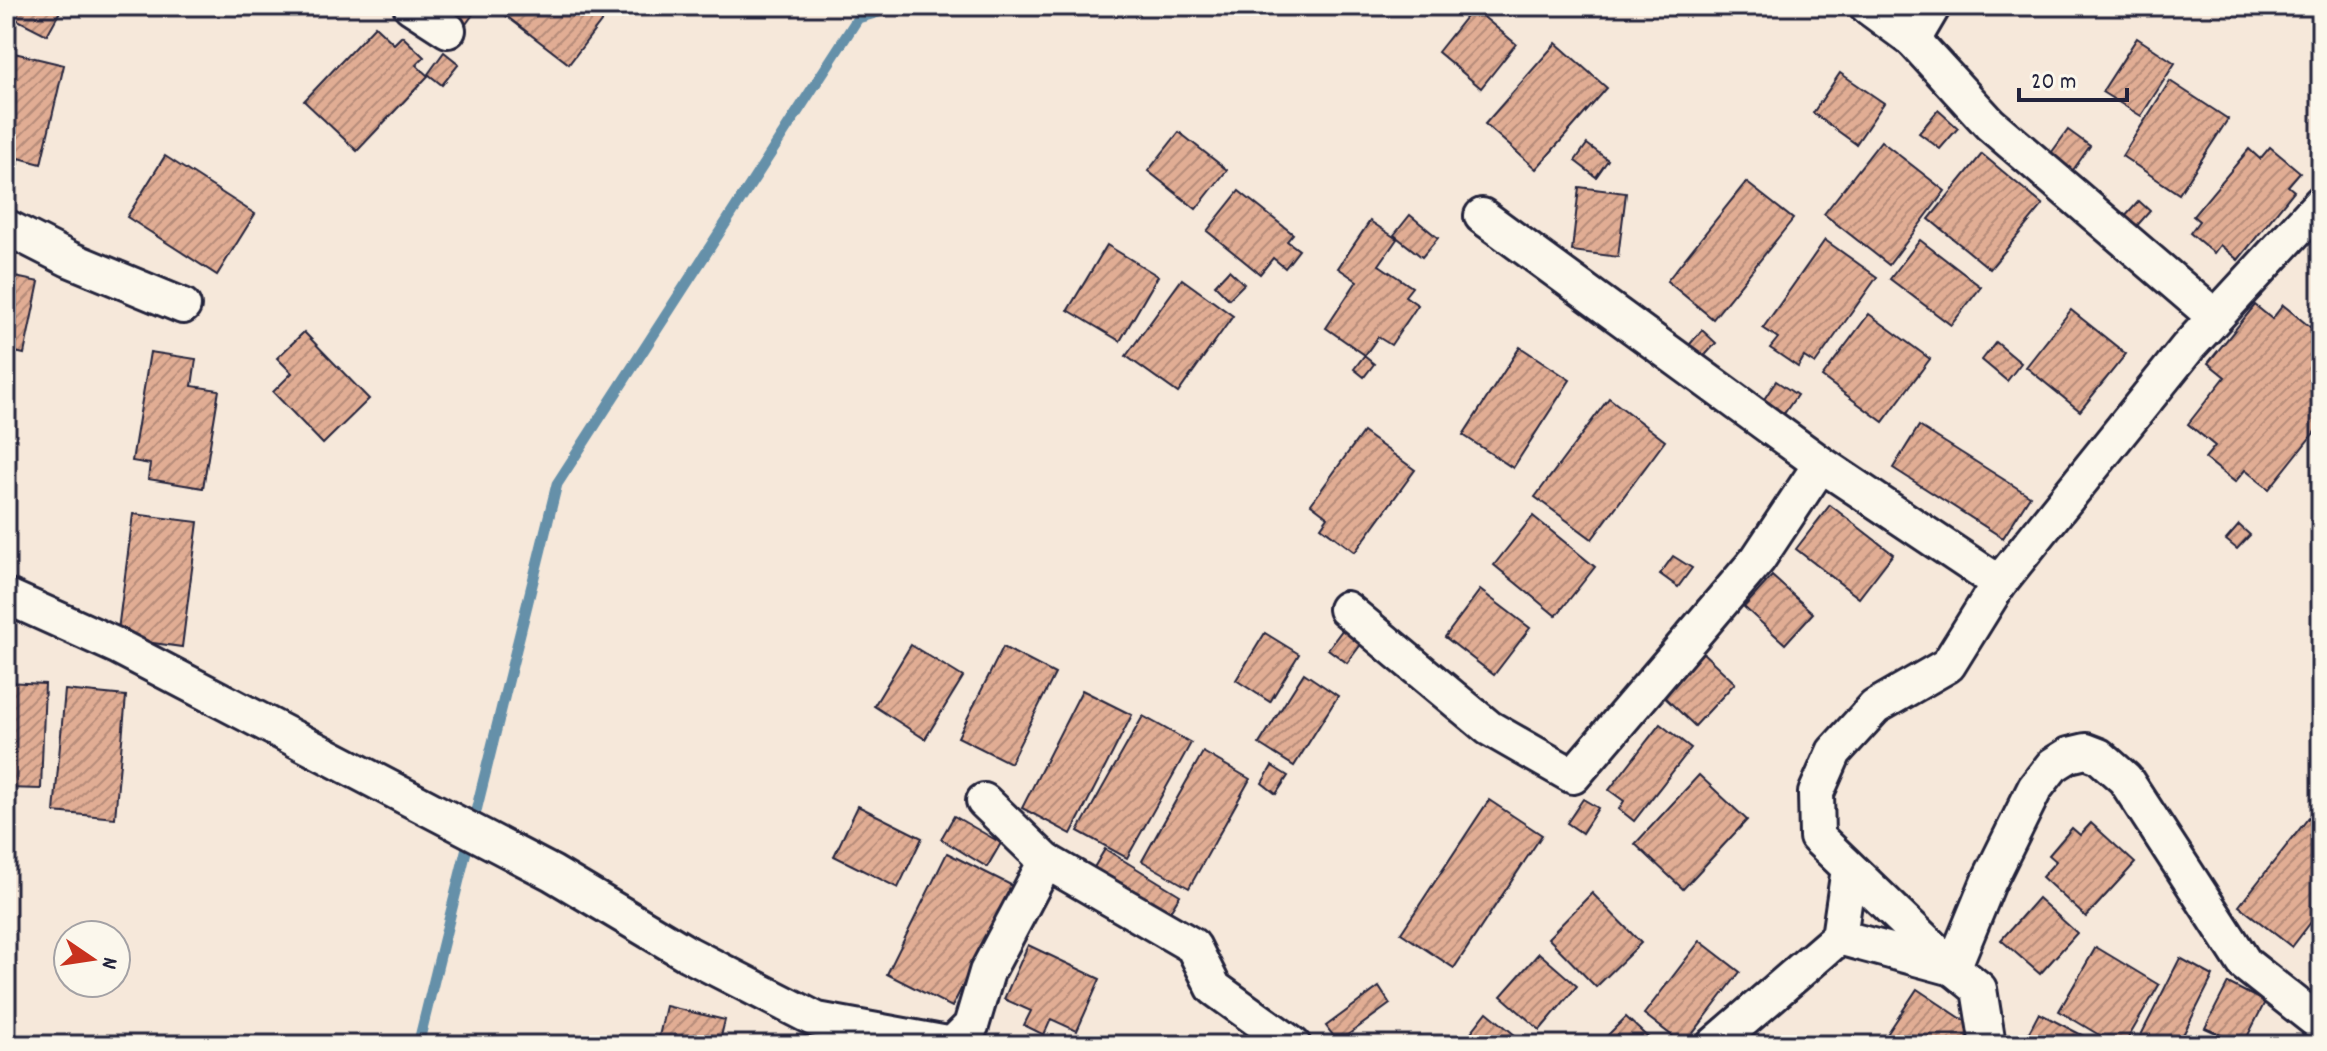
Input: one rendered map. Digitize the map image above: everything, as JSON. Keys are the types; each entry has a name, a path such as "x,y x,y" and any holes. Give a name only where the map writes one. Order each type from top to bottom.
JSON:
{"street":[{"path":"411,6 448,30"},
{"path":"1867,6 1913,40 1990,124 2215,317"},
{"path":"1913,40 1933,6"},
{"path":"1988,1045 1979,989 1953,968 1817,837 1816,793 1834,752 1875,707 1948,665 1999,583 2215,317 2321,203"},
{"path":"1482,216 1821,464 1999,583"},
{"path":"6,227 69,259 183,306"},
{"path":"1346,609 1489,728 1573,776 1758,559 1821,464"},
{"path":"6,596 117,646 510,851 688,954 817,1020 952,1045 971,1026 987,972 1046,861"},
{"path":"1953,968 1988,883 2035,788 2053,765 2069,755 2086,751 2099,756 2125,779 2245,964 2321,1024"},
{"path":"984,801 1046,861 1193,946 1214,988 1277,1042"},
{"path":"1714,1045 1839,937 1849,869"},
{"path":"1839,937 1953,968"}],"building":[{"path":"10,6 63,6 47,35 6,14"},
{"path":"442,6 479,6 466,24"},
{"path":"512,6 613,6 569,64 505,15"},
{"path":"1473,8 1516,44 1481,88 1438,52"},
{"path":"375,26 394,44 402,36 424,57 416,65 428,76 357,151 304,101"},
{"path":"2137,38 2175,63 2141,116 2102,92"},
{"path":"1556,43 1607,88 1536,169 1485,124"},
{"path":"6,51 64,65 41,164 19,158 16,171 6,169"},
{"path":"444,52 459,64 442,85 428,74"},
{"path":"1840,73 1884,103 1856,144 1813,113"},
{"path":"2170,81 2228,119 2179,194 2122,156"},
{"path":"1938,110 1958,128 1940,149 1919,133"},
{"path":"2068,130 2090,146 2071,173 2049,156"},
{"path":"1179,132 1227,170 1196,209 1148,171"},
{"path":"1881,141 1945,191 1889,265 1824,214"},
{"path":"1587,144 1608,160 1596,177 1575,161"},
{"path":"2270,147 2300,172 2288,186 2294,191 2238,260 2220,245 2214,253 2190,233 2199,221 2193,216 2249,149 2260,159"},
{"path":"1982,154 2043,205 1990,269 1929,219"},
{"path":"165,156 255,214 217,275 127,217"},
{"path":"1746,182 1793,219 1713,319 1667,281"},
{"path":"1579,187 1626,193 1618,257 1572,251"},
{"path":"1239,191 1293,234 1287,241 1299,250 1285,268 1273,258 1260,274 1207,231"},
{"path":"2139,201 2150,211 2134,229 2123,219"},
{"path":"1410,215 1438,238 1422,257 1394,235"},
{"path":"1370,221 1397,239 1379,265 1412,287 1405,296 1418,305 1391,345 1378,337 1365,355 1326,328 1357,281 1338,268"},
{"path":"1825,240 1877,277 1815,364 1804,357 1798,367 1770,348 1778,338 1763,328"},
{"path":"1920,240 1981,287 1951,325 1890,279"},
{"path":"1107,245 1158,276 1120,341 1068,310"},
{"path":"1229,270 1244,284 1229,299 1215,285"},
{"path":"6,275 39,282 24,354 6,350"},
{"path":"1182,279 1233,316 1178,393 1126,356"},
{"path":"2255,305 2272,319 2283,305 2321,336 2321,424 2269,489 2245,470 2235,482 2205,458 2215,446 2188,424 2225,377 2208,363"},
{"path":"2071,310 2126,354 2080,411 2026,367"},
{"path":"1869,314 1930,359 1883,422 1822,377"},
{"path":"1702,330 1716,343 1699,362 1685,350"},
{"path":"304,332 369,399 323,444 273,392 292,373 277,358"},
{"path":"1996,342 2021,363 2007,381 1982,360"},
{"path":"1520,347 1570,380 1513,468 1463,435"},
{"path":"150,352 196,359 192,386 219,390 203,488 148,479 150,464 132,461"},
{"path":"1364,356 1374,364 1364,377 1354,369"},
{"path":"1776,381 1797,395 1781,418 1761,404"},
{"path":"1609,398 1665,441 1592,539 1535,497"},
{"path":"1919,426 2030,496 2003,538 1893,468"},
{"path":"1363,432 1415,470 1355,552 1321,527 1328,517 1311,504"},
{"path":"1830,505 1893,554 1859,598 1796,549"},
{"path":"133,514 198,522 182,647 117,638"},
{"path":"1533,516 1595,567 1556,616 1494,565"},
{"path":"2239,525 2250,535 2237,549 2226,540"},
{"path":"1673,556 1692,568 1678,587 1660,574"},
{"path":"1772,576 1813,613 1785,644 1744,607"},
{"path":"1480,590 1530,628 1494,675 1445,637"},
{"path":"1346,625 1365,639 1347,663 1328,649"},
{"path":"1265,633 1299,654 1270,702 1236,680"},
{"path":"911,645 963,677 925,739 874,706"},
{"path":"1003,647 1055,674 1010,763 958,737"},
{"path":"1700,650 1735,683 1695,726 1660,693"},
{"path":"1304,673 1338,696 1294,766 1259,744"},
{"path":"6,682 45,684 41,789 6,788"},
{"path":"65,690 126,696 115,818 54,812"},
{"path":"1082,690 1132,715 1071,834 1022,808"},
{"path":"1143,716 1191,743 1127,858 1078,831"},
{"path":"1660,724 1691,748 1634,821 1619,809 1624,801 1609,790"},
{"path":"1203,752 1250,779 1189,888 1142,861"},
{"path":"1272,766 1288,776 1276,794 1262,783"},
{"path":"1699,775 1747,820 1683,889 1635,844"},
{"path":"1583,799 1598,808 1582,833 1567,823"},
{"path":"1489,800 1542,835 1454,968 1401,933"},
{"path":"2321,802 2321,909 2292,947 2239,906"},
{"path":"858,806 922,838 898,888 834,856"},
{"path":"954,816 1001,843 987,867 941,839"},
{"path":"2091,823 2135,863 2086,917 2042,877 2056,861 2049,855 2072,828 2080,835"},
{"path":"1105,849 1180,895 1164,921 1089,876"},
{"path":"947,853 1013,886 952,1007 887,974"},
{"path":"1592,893 1641,943 1596,987 1548,938"},
{"path":"2038,898 2077,933 2040,974 2001,940"},
{"path":"1700,941 1740,972 1684,1045 1644,1014"},
{"path":"1028,945 1100,979 1077,1031 1051,1019 1044,1035 1024,1025 1031,1011 1004,999"},
{"path":"2096,947 2159,985 2124,1045 2116,1045 2059,1011"},
{"path":"1539,953 1577,986 1540,1030 1501,996"},
{"path":"2180,958 2213,976 2178,1045 2136,1045"},
{"path":"2228,983 2265,1002 2243,1045 2205,1028"},
{"path":"1379,987 1390,1004 1338,1042 1326,1026"},
{"path":"1917,989 1977,1029 1966,1045 1880,1045"},
{"path":"666,1006 725,1020 719,1045 657,1045"},
{"path":"1487,1012 1527,1045 1461,1045"},
{"path":"2039,1013 2101,1045 2050,1045 2028,1034"},
{"path":"1626,1017 1656,1045 1598,1045"}],"waterway":[{"path":"418,1045 557,484 858,18 899,6"}]}
